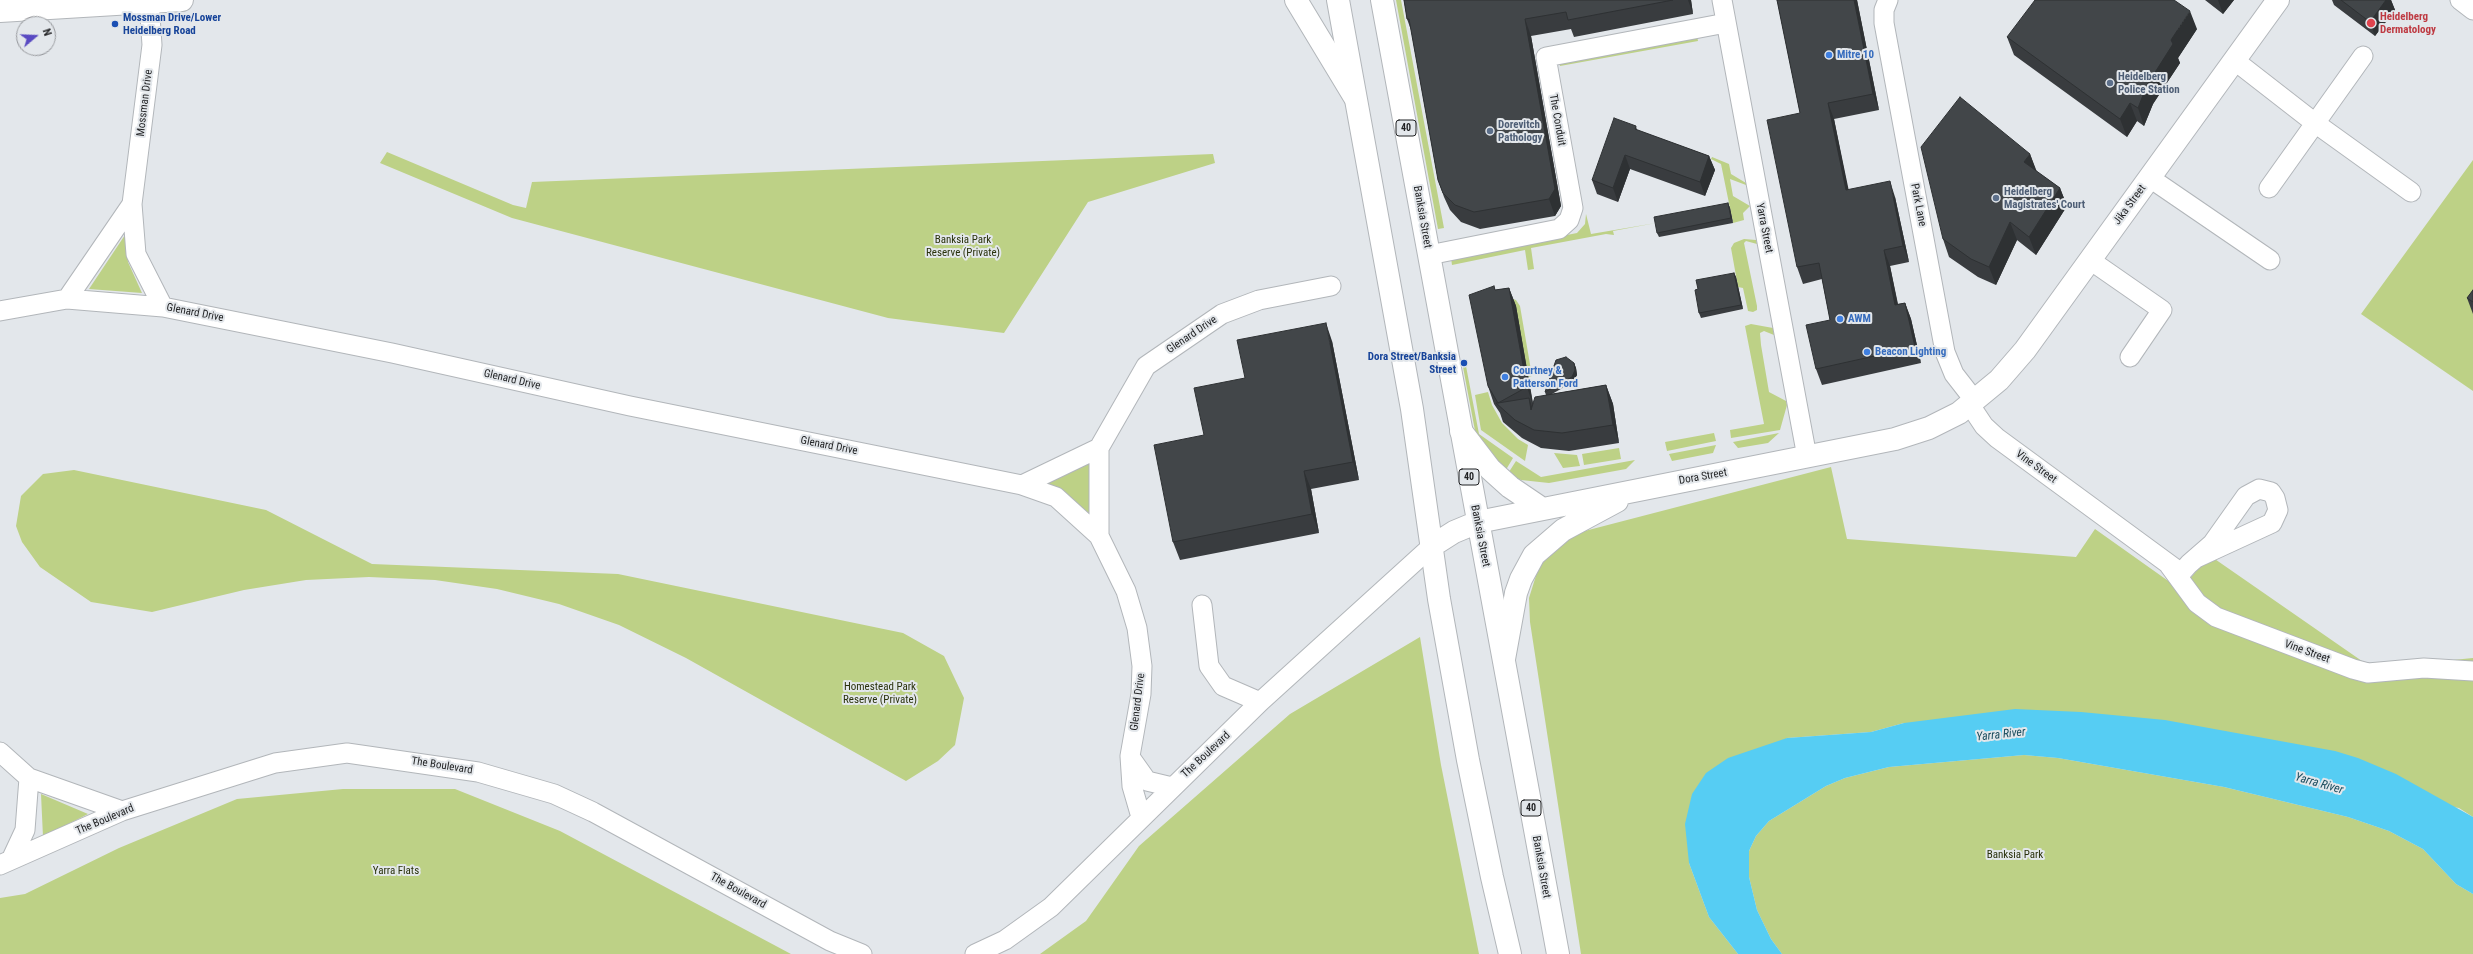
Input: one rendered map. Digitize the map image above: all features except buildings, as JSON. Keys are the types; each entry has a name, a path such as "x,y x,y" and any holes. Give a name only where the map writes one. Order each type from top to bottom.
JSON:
{"main road":[{"path":"0,11 127,1 149,2 182,0"},
{"path":"1296,0 1357,101"},
{"path":"1338,0 1412,409 1439,600 1479,819 1510,954"},
{"name":"Banksia Street","path":"1382,0 1558,954"},
{"name":"Jika Street","path":"1973,403 2013,365 2278,0"},
{"name":"Dora Street","path":"1432,546 1454,532 1478,522 1642,488 1807,457 1908,435 1945,421 1973,403"},
{"path":"1461,432 1495,474 1510,487 1541,508"},
{"path":"1504,661 1516,593 1521,578 1534,555 1563,530 1642,488"}],"street":[{"name":"Yarra Street","path":"1722,0 1807,457"},
{"name":"Park Lane","path":"1888,0 1884,10 1884,23 1945,352 1954,374 1973,403"},
{"path":"2460,0 2473,10"},
{"name":"Mossman Drive","path":"149,2 152,45 132,204 136,254 163,307"},
{"name":"The Conduit","path":"1429,255 1559,229 1569,220 1573,208 1546,57 1726,23"},
{"path":"2269,188 2363,56"},
{"path":"2234,60 2315,123 2411,192"},
{"path":"2150,178 2270,260"},
{"name":"Mossman Drive","path":"67,300 132,204"},
{"path":"2090,260 2162,310 2130,357"},
{"name":"Glenard Drive","path":"1099,536 1099,448 1146,366 1222,314 1259,300 1331,286"},
{"name":"Glenard Drive","path":"0,311 67,300 163,307 392,353 630,406 1022,484 1056,497 1099,536 1126,591 1137,628 1142,666 1141,694 1130,756 1132,786 1141,817"},
{"name":"Vine Street","path":"1973,403 1984,426 1997,438 2174,568 2196,603 2216,617 2353,669 2368,673 2424,668 2473,671"},
{"path":"1022,484 1099,448"},
{"name":"The Boulevard","path":"974,954 1005,940 1051,907 1141,817 1238,725 1260,702 1432,546"},
{"path":"2174,568 2196,558"},
{"path":"1202,605 1209,666 1223,686 1260,702"},
{"path":"0,752 29,778 122,811"},
{"name":"The Boulevard","path":"6,862 122,811 275,763 314,756 347,753 478,772 554,794 593,812 830,941 862,954"},
{"path":"1130,756 1147,781 1172,787"},
{"path":"6,862 25,830 29,778"}],"green space":[{"path":"1396,0 1401,0 1444,228 1438,229"},
{"path":"1697,36 1698,41 1560,66 1559,61"},
{"name":"Banksia Park Reserve (Private)","path":"387,152 513,205 526,208 532,182 1213,154 1215,163 1088,202 1004,333 888,318 512,218 380,163"},
{"path":"1712,157 1729,164 1731,174 1746,183 1746,185 1730,179 1733,196 1750,206 1743,213 1744,220 1733,223 1721,164 1711,159"},
{"path":"2473,160 2473,391 2361,314"},
{"path":"1586,214 1591,234 1656,223 1613,231 1614,235 1606,234 1531,248 1534,269 1528,270 1525,250 1452,265 1451,258 1577,233 1585,224"},
{"path":"125,235 128,262 142,293 89,289"},
{"path":"1744,239 1756,240 1757,244 1746,241 1744,243 1757,306 1757,310 1753,312 1748,311 1743,288 1738,287 1731,248 1734,243"},
{"path":"1510,298 1516,300 1520,306 1532,376 1521,379"},
{"path":"1751,324 1773,328 1774,335 1764,331 1760,333 1769,392 1786,401 1787,405 1780,430 1731,438 1730,430 1764,424 1745,326"},
{"path":"1466,366 1479,434 1513,458 1504,473 1476,436 1463,367"},
{"path":"1488,392 1492,405 1502,423 1518,439 1528,445 1525,461 1481,430 1475,395"},
{"path":"1714,433 1716,441 1667,451 1665,442"},
{"path":"1779,433 1768,443 1738,448 1733,442"},
{"path":"1716,445 1713,453 1672,461 1669,454"},
{"path":"1619,448 1621,459 1584,465 1582,454"},
{"path":"1554,453 1577,455 1580,466 1563,468"},
{"path":"1094,456 1095,526 1033,484"},
{"path":"1635,460 1626,469 1549,483 1521,480 1507,475 1516,461 1541,477"},
{"path":"1831,467 1847,539 2076,557 2095,529 2181,590 2209,555 2372,668 2473,658 2473,817 2459,808 1904,723 1871,732 1787,738 1689,863 1709,917 1738,954 1581,954 1530,622 1529,598 1539,566 1546,556 1577,533"},
{"name":"Homestead Park Reserve (Private)","path":"74,470 266,510 372,564 618,574 903,633 944,656 964,698 955,745 938,761 906,781 686,658 619,625 559,604 497,589 435,580 369,577 306,580 244,590 152,612 91,602 40,567 22,542 16,526 21,496 43,474"},
{"path":"1420,637 1441,765 1479,954 1040,954 1086,921 1139,846 1290,714"},
{"name":"Banksia Park","path":"2024,755 2058,758 2224,787 2348,817 2389,831 2423,849 2456,884 2473,894 2473,954 1782,954 1771,939 1757,910 1749,877 1749,851 1756,836 1769,821 1826,786 1845,778 1889,767"},
{"name":"Yarra Flats","path":"343,789 455,789 560,831 791,954 0,954 0,898 25,894 119,848 237,799"},
{"path":"41,794 88,814 43,837"}],"water":[{"name":"Yarra River","path":"2015,709 2081,712 2165,720 2335,751 2358,758 2396,774 2473,817 2473,894 2456,884 2423,849 2389,831 2348,817 2224,787 2058,758 2024,755 1889,767 1845,778 1826,786 1769,821 1756,836 1749,851 1749,877 1757,910 1771,939 1782,954 1738,954 1709,917 1689,863 1685,824 1692,794 1706,773 1728,758 1787,738 1871,732 1904,723"}],"place":[{"name":"Heidelberg Dermatology","path":"2371,23"},
{"name":"Mossman Drive/Lower Heidelberg Road","path":"115,24"},
{"name":"Mitre 10","path":"1829,55"},
{"name":"Heidelberg Police Station","path":"2110,83"},
{"name":"Dorevitch Pathology","path":"1490,131"},
{"name":"Heidelberg Magistrates' Court","path":"1996,198"},
{"name":"AWM","path":"1840,319"},
{"name":"Beacon Lighting","path":"1867,352"},
{"name":"Dora Street/Banksia Street","path":"1464,363"},
{"name":"Courtney & Patterson Ford","path":"1505,377"}]}
